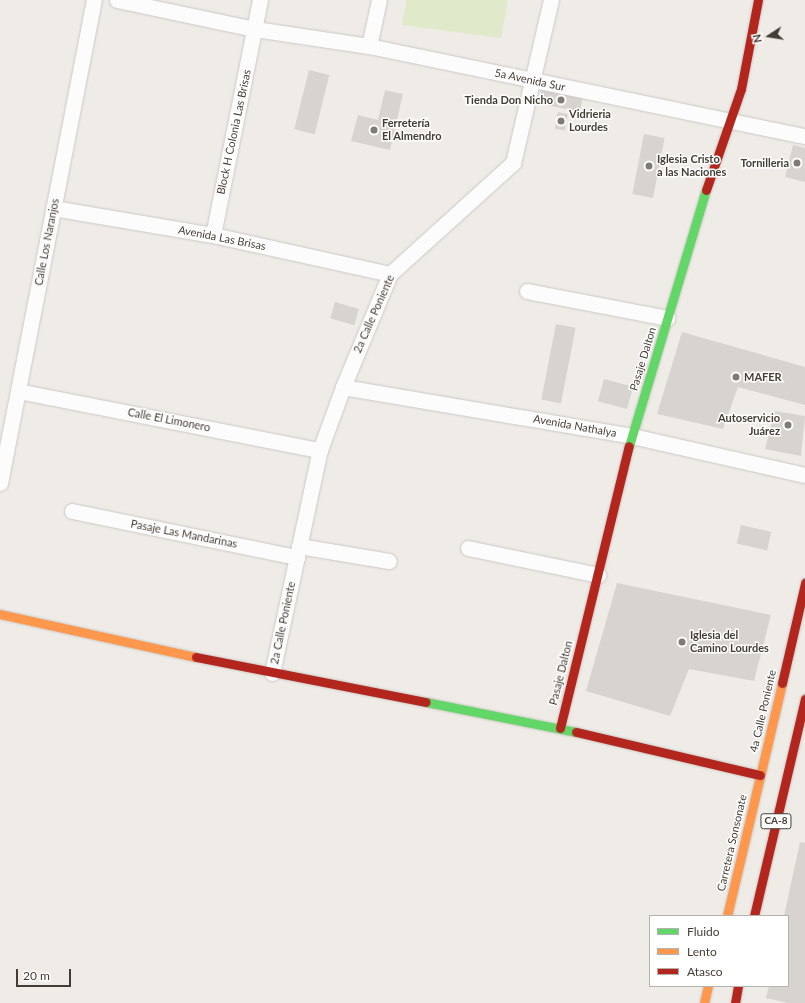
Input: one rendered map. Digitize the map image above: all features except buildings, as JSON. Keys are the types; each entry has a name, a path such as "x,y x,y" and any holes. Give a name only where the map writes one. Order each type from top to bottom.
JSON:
{"main road":[{"name":"Pasaje Dalton","path":"560,728 632,436 728,119 741,89 758,0"},
{"name":"4a Calle Poniente","path":"760,775 805,583"},
{"path":"0,614 272,673 560,728 760,775"},
{"name":"CA-8","path":"754,915 805,698"},
{"name":"Carretera Sonsonate","path":"728,915 760,775"},
{"path":"704,1003 708,987"},
{"path":"712,1003 715,987"},
{"path":"735,1003 738,987"}],"street":[{"name":"Calle Los Naranjos","path":"0,484 94,0"},
{"name":"5a Avenida Sur","path":"117,0 255,29 368,46 805,136"},
{"name":"Block H Colonia Las Brisas","path":"212,235 260,0"},
{"path":"368,46 379,0"},
{"name":"2a Calle Poniente","path":"272,673 320,450 342,387 390,274 512,163 533,81 551,0"},
{"name":"Avenida Las Brisas","path":"53,208 212,235 390,274"},
{"path":"526,291 667,318"},
{"name":"Avenida Nathalya","path":"342,387 632,436 805,475"},
{"name":"Calle El Limonero","path":"18,391 320,450"},
{"name":"Pasaje Las Mandarinas","path":"72,511 298,551 389,561"},
{"path":"468,548 598,575"}],"green space":[{"path":"407,0 508,0 501,38 402,25"}],"traffic: fast":[{"path":"629,446 706,190"},
{"path":"426,702 576,732"}],"traffic: slow":[{"path":"0,614 196,657"},
{"path":"727,915 782,683"},
{"path":"704,1003 708,987"}],"traffic: jam":[{"path":"706,190 741,89 758,0"},
{"path":"560,728 629,446"},
{"path":"782,683 805,583"},
{"path":"196,657 426,702"},
{"path":"754,915 805,699"},
{"path":"576,732 760,775"},
{"path":"735,1003 738,987"}],"place":[{"name":"Tienda Don Nicho","path":"561,100"},
{"name":"Vidrieria Lourdes","path":"561,121"},
{"name":"Ferretería El Almendro","path":"374,130"},
{"name":"Tornilleria","path":"797,163"},
{"name":"Iglesia Cristo a las Naciones","path":"649,166"},
{"name":"MAFER","path":"736,377"},
{"name":"Autoservicio Juárez","path":"788,425"},
{"name":"Iglesia del Camino Lourdes","path":"682,642"}]}
